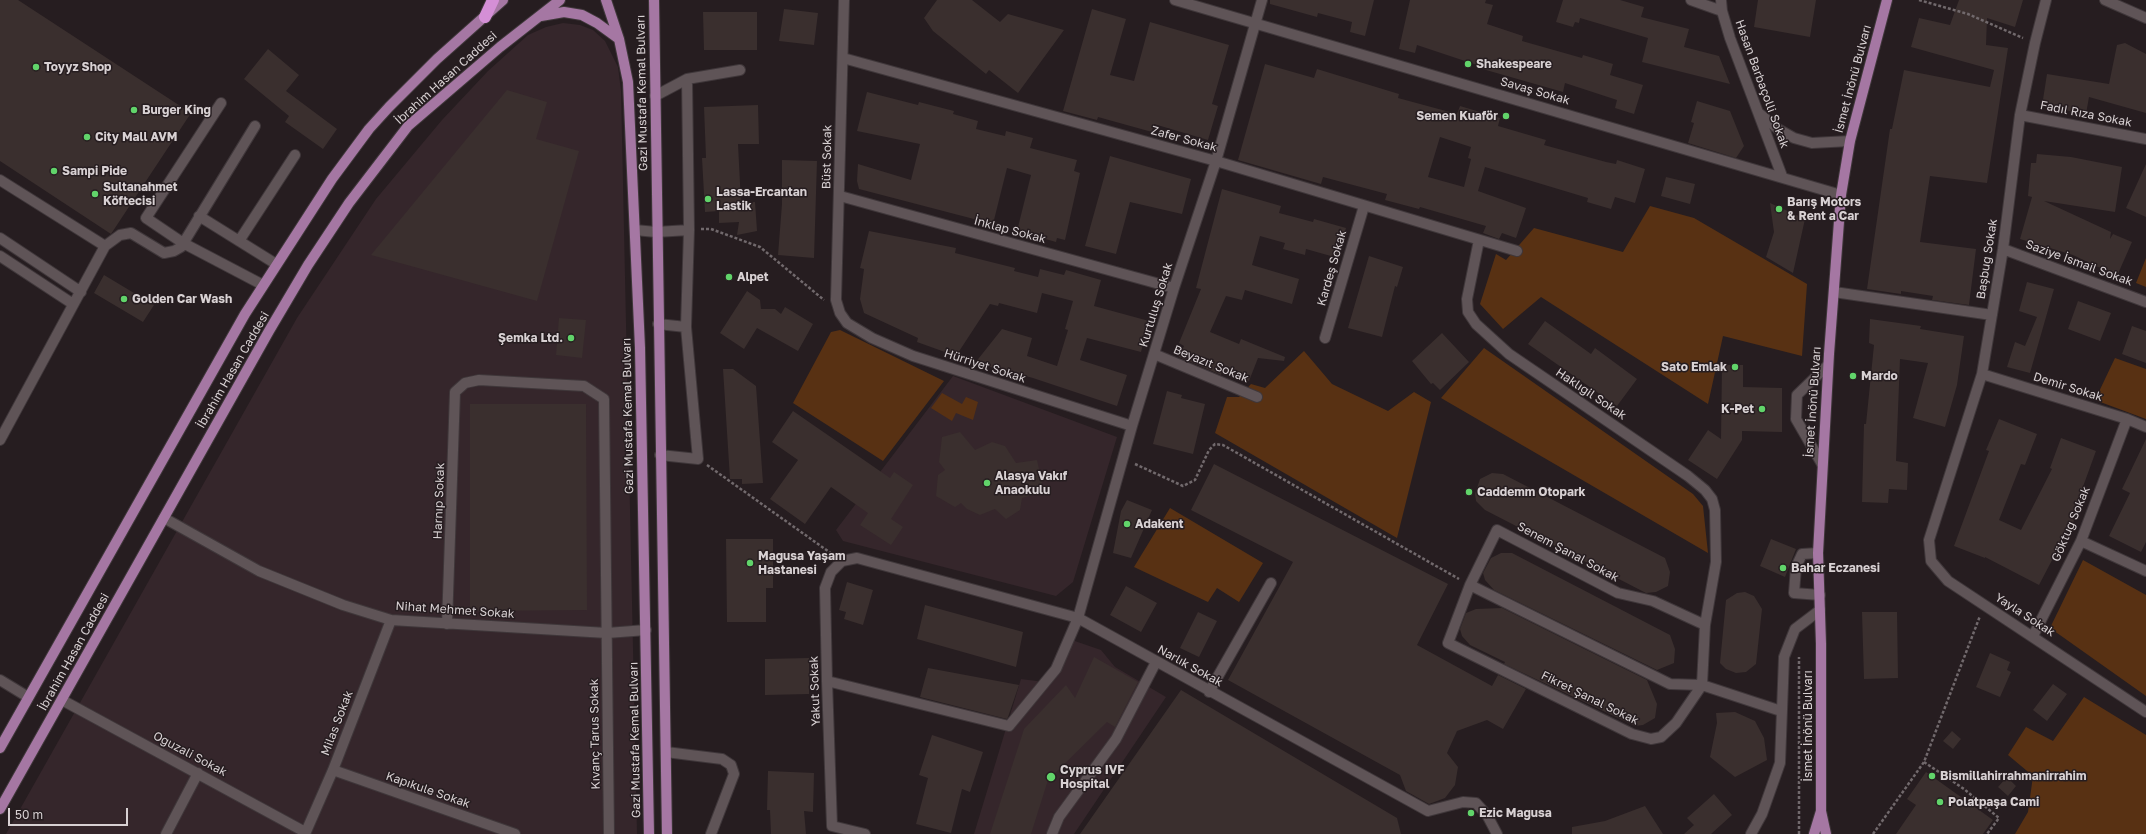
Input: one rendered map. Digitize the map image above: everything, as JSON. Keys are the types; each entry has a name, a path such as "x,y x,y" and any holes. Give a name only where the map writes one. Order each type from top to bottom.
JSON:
{"highway":[{"path":"486,17 493,0"}],"main road":[{"name":"İbrahim Hasan Caddesi","path":"0,748 139,500 263,284 332,179 369,129 437,59 486,17 503,0"},
{"name":"İbrahim Hasan Caddesi","path":"0,809 269,331 348,203 408,126 455,84 560,0"},
{"name":"Gazi Mustafa Kemal Bulvarı","path":"606,0 619,39 628,82 640,348 649,834"},
{"name":"Gazi Mustafa Kemal Bulvarı","path":"654,0 656,232 667,834"},
{"name":"İsmet İnönü Bulvarı","path":"1826,834 1821,811 1820,594 1818,553 1828,365 1841,195 1850,141 1887,0"},
{"path":"537,17 564,12 582,15 597,23 619,39"},
{"name":"İsmet İnönü Bulvarı","path":"1814,834 1821,811"}],"street":[{"name":"Büst Sokak","path":"840,313 836,300 840,196 844,0"},
{"name":"Savaş Sokak","path":"1175,0 1255,25 1782,176 1841,195"},
{"name":"Kurtuluş Sokak","path":"827,681 995,724 1010,726 1056,669 1078,618 1132,426 1174,288 1216,161 1262,0"},
{"path":"1691,0 1722,10"},
{"name":"Hasan Barbaçolli Sokak","path":"1721,0 1722,10 1730,38 1760,114 1782,176"},
{"name":"Başbuğ Sokak","path":"1937,517 1982,374 2003,249 2020,115 2035,43 2046,0"},
{"path":"2105,0 2146,18"},
{"name":"Zafer Sokak","path":"843,58 1216,161 1517,251"},
{"path":"655,96 687,79 740,70"},
{"path":"660,455 698,459 686,327 689,230 687,79"},
{"path":"221,103 146,218 183,243 263,284"},
{"path":"1760,114 1778,129 1794,138 1812,143 1850,141"},
{"name":"Fadıl Rıza Sokak","path":"2020,115 2146,139"},
{"path":"0,440 3,426 81,292 105,246 120,235 131,233 164,253 174,251 183,243 255,126"},
{"path":"239,241 295,155"},
{"path":"0,180 105,246"},
{"name":"İnklap Sokak","path":"840,196 1174,288"},
{"name":"Kardeş Sokak","path":"1325,338 1364,206"},
{"path":"199,216 276,264"},
{"path":"635,230 656,232 689,230"},
{"path":"0,238 81,292"},
{"name":"Haklıgil Sokak","path":"1479,240 1467,299 1468,312 1476,324 1509,354 1688,476 1705,490 1712,499 1714,510 1716,562 1706,625"},
{"name":"Saziye İsmail Sokak","path":"2003,249 2146,302"},
{"path":"0,256 73,304"},
{"path":"1834,292 1992,315"},
{"name":"Hürriyet Sokak","path":"840,313 847,323 872,338 913,356 1132,426"},
{"path":"658,324 686,327"},
{"name":"Beyazıt Sokak","path":"1154,354 1257,397"},
{"path":"1822,464 1796,419 1797,395 1828,365"},
{"name":"Demir Sokak","path":"1982,374 2127,419 2146,427"},
{"name":"Kıvanç Tarus Sokak","path":"465,382 479,380 584,386 604,399 609,834"},
{"name":"Harnıp Sokak","path":"448,624 456,392 465,382"},
{"name":"Göktuğ Sokak","path":"2033,636 2081,540 2127,419"},
{"name":"Yayla Sokak","path":"1937,517 1929,540 1931,561 1948,581 2146,712"},
{"name":"Nihat Mehmet Sokak","path":"164,518 259,571 344,605 391,620 607,633 646,630"},
{"name":"Fikret Şanal Sokak","path":"1497,530 1470,585 1448,643 1632,734 1651,739 1661,737 1676,723 1702,684"},
{"name":"Senem Şanal Sokak","path":"1497,530 1618,593 1653,601 1706,625"},
{"path":"2081,540 2146,571"},
{"path":"1818,553 1802,554 1796,567 1794,593 1820,594"},
{"name":"Narlık Sokak","path":"842,561 857,558 1078,618 1209,692 1428,811 1463,802 1476,803 1487,815 1497,834"},
{"name":"Yakut Sokak","path":"842,561 831,572 825,588 832,826 866,834"},
{"path":"1209,692 1271,583"},
{"path":"1470,585 1670,684 1702,684 1782,711"},
{"path":"1750,834 1765,807 1780,763 1784,657 1795,629 1820,610"},
{"name":"Milas Sokak","path":"305,833 333,770 391,620"},
{"path":"1702,684 1706,625"},
{"path":"1052,834 1058,816 1116,739 1156,662"},
{"path":"0,680 28,697"},
{"name":"Oğuzali Sokak","path":"62,700 198,773 305,833"},
{"path":"666,752 722,759 731,765 734,774 711,834"},
{"name":"Kapıkule Sokak","path":"333,770 515,834"},
{"path":"166,834 198,773"}],"path":[{"path":"1919,0 1968,14 2035,43"},
{"path":"689,230 711,229 760,247 840,313"},
{"path":"1123,459 1183,486 1195,480 1209,450 1215,444 1223,445 1470,585"},
{"path":"698,459 842,561"},
{"path":"1873,834 1924,762 1984,604"},
{"path":"1799,649 1799,834"},
{"path":"1924,762 1964,789 1999,818 1987,834"}],"shaded area":[{"path":"563,23 580,25 593,30 605,41 618,67 621,91 637,834 6,834 297,318 376,199 442,120 488,71 528,35 546,27"},
{"path":"1650,206 1694,218 1807,284 1802,356 1723,336 1708,404 1541,297 1503,329 1480,304 1496,254 1506,260 1534,228 1623,252"},
{"path":"2146,258 2146,287 2136,283"},
{"path":"840,330 944,381 883,461 793,403 831,332"},
{"path":"1484,348 1693,494 1703,506 1708,553 1441,398"},
{"path":"1304,351 1332,384 1388,411 1414,392 1431,402 1397,538 1215,433 1227,397 1239,397 1251,384 1265,388"},
{"path":"2115,358 2146,369 2146,419 2095,400"},
{"name":"Alasya Vakıf Anaokulu","path":"953,376 1117,437 1073,582 1056,596 843,541 836,530"},
{"path":"942,393 962,404 966,397 978,402 973,420 956,413 952,421 931,408"},
{"path":"1170,508 1263,563 1239,602 1217,588 1208,602 1134,567"},
{"path":"2083,560 2146,595 2146,696 2050,628"},
{"name":"Cyprus IVF Hospital","path":"1066,638 1101,650 1115,667 1166,697 1074,834 974,834 1021,679 1044,682"},
{"path":"2084,697 2146,735 2146,834 2015,834 2028,812 2033,776 2008,755 2026,727 2053,741"}],"building":[{"name":"City Mall AVM","path":"0,0 18,0 191,113 111,234 0,161"},
{"path":"937,0 972,0 1000,22 1008,14 1064,30 1018,93 989,70 986,74 933,31 924,18"},
{"path":"1270,0 1374,0 1365,36 1350,32 1352,22 1318,13 1317,17 1270,4"},
{"path":"1410,0 1486,0 1485,3 1493,5 1487,24 1523,36 1522,41 1582,58 1583,55 1613,64 1610,75 1643,85 1634,114 1615,108 1617,100 1565,83 1563,92 1479,68 1480,66 1417,45 1415,53 1399,49"},
{"path":"1563,0 1620,0 1644,7 1641,17 1689,29 1684,47 1719,56 1730,84 1642,62 1648,38 1580,18 1579,23 1575,22 1573,27 1556,22"},
{"path":"1758,0 1816,0 1810,37 1754,27"},
{"path":"1959,0 2023,0 2015,27 1987,18 1986,45 2008,48 1987,183 1930,176 1920,242 1976,249 1969,305 1932,300 1933,296 1901,291 1901,294 1867,289 1890,129 1892,129 1904,70 1990,87 1994,70 1911,47 1919,18 1950,25"},
{"path":"784,9 818,13 814,45 779,41"},
{"path":"1092,9 1126,19 1110,75 1134,81 1150,22 1229,45 1212,104 1218,106 1208,140 1154,124 1152,132 1098,117 1097,120 1063,111"},
{"path":"703,12 757,12 757,50 704,50"},
{"path":"2125,43 2146,54 2146,113 2089,97 2086,114 2042,106 2047,74 2109,84 2117,45"},
{"path":"268,49 299,75 286,91 337,129 323,149 285,122 289,116 244,79"},
{"path":"1265,64 1314,78 1317,69 1399,94 1398,98 1457,114 1460,106 1500,118 1498,126 1546,140 1544,145 1606,162 1616,164 1617,160 1645,169 1635,203 1615,197 1611,209 1587,202 1588,198 1485,167 1478,191 1526,208 1516,238 1502,233 1499,239 1483,233 1486,226 1420,207 1419,209 1385,200 1387,194 1323,177 1321,184 1238,160","holes":["1440,137 1471,147 1468,158 1471,159 1464,187 1428,177"]},
{"path":"507,90 547,102 536,139 579,151 537,301 371,255"},
{"path":"867,92 918,105 919,102 954,111 953,114 978,121 976,129 1005,136 1006,131 1033,138 1030,148 1077,160 1074,171 1080,173 1065,240 1057,238 1056,242 1017,231 1031,175 1007,168 993,224 859,189 857,181 858,164 911,180 920,144 857,131"},
{"path":"1697,101 1730,111 1744,146 1736,158 1688,143 1694,123 1691,122"},
{"path":"758,105 759,144 738,144 741,203 755,202 757,231 737,235 739,222 719,223 719,211 705,212 702,158 706,158 704,107"},
{"path":"2037,154 2071,157 2122,167 2115,212 2044,201 2111,232 2110,239 2113,234 2132,242 2117,276 2073,255 2020,239 2032,197 2028,196 2031,163 2036,163"},
{"path":"1110,156 1191,179 1182,214 1130,202 1116,254 1085,246"},
{"path":"782,160 817,161 814,258 778,255 782,204"},
{"path":"2146,164 2146,217 2126,208"},
{"path":"1666,177 1695,184 1690,204 1661,196"},
{"path":"1222,189 1281,206 1279,213 1313,222 1314,219 1346,228 1338,258 1306,249 1305,255 1283,249 1285,243 1260,236 1252,265 1299,279 1292,304 1245,290 1242,300 1226,296 1210,332 1239,344 1241,339 1285,357 1284,361 1258,358 1249,381 1222,371 1221,375 1179,357 1184,346 1179,343 1201,289 1196,288"},
{"path":"1770,203 1805,219 1793,273 1766,257 1774,232"},
{"path":"869,231 956,248 955,253 1015,268 1014,271 1038,277 1040,269 1064,275 1066,270 1101,280 1094,306 1149,321 1141,352 1087,338 1080,360 1127,375 1117,406 1033,378 975,363 1002,329 1032,338 1027,356 1057,366 1068,330 1065,329 1073,301 1042,293 1037,313 999,303 998,306 990,304 956,356 917,342 918,338 864,313 860,299 864,269 860,268"},
{"path":"1369,256 1403,267 1397,287 1395,286 1382,337 1348,328"},
{"name":"Golden Car Wash","path":"104,275 154,305 143,322 94,293"},
{"path":"2027,282 2054,289 2030,373 2007,367 2015,342 2025,346 2037,317 2019,311"},
{"path":"747,291 760,300 761,309 775,309 781,314 785,307 813,324 798,351 757,328 744,349 720,333"},
{"path":"2078,301 2111,313 2100,341 2068,329"},
{"name":"Şemka Ltd.","path":"559,318 586,320 582,358 556,355"},
{"path":"1870,319 1921,326 1920,329 1964,336 1957,385 1945,427 1913,418 1928,363 1900,359 1896,461 1908,463 1907,490 1889,489 1888,503 1862,502 1864,424 1866,424 1874,345 1869,343"},
{"path":"1545,321 1591,354 1595,348 1637,379 1617,406 1528,344"},
{"path":"2132,326 2146,331 2146,363 2122,354"},
{"path":"1442,333 1469,362 1440,390 1433,383 1431,384 1412,361"},
{"path":"1722,365 1743,365 1743,387 1782,388 1782,432 1742,431 1742,440 1717,479 1688,460 1708,430 1721,439"},
{"path":"723,369 733,369 756,386 763,483 742,484 742,479 730,479"},
{"path":"1167,391 1182,395 1181,398 1205,404 1193,454 1153,444"},
{"path":"470,404 586,404 587,610 470,611"},
{"path":"793,411 890,478 894,472 913,485 891,519 903,527 891,545 860,525 868,513 831,487 805,524 770,499 798,460 772,442"},
{"path":"1999,419 2037,434 2025,465 2021,464 1999,520 2021,530 2052,469 2050,468 2061,438 2096,451 2077,503 2081,506 2064,542 2062,541 2039,585 1985,557 1954,546 1989,451 1986,450"},
{"path":"960,432 975,450 992,442 1005,446 1016,463 1037,460 1044,492 1022,498 1020,510 1006,519 995,509 980,515 967,509 961,503 955,507 936,496 938,475 945,470 939,462 942,437"},
{"path":"2146,439 2146,542 2141,552 2109,536 2130,493 2122,489"},
{"path":"1214,464 1448,584 1417,645 1492,686 1498,675 1526,689 1503,729 1487,720 1457,731 1447,753 1458,767 1455,785 1445,798 1429,804 1406,791 1400,775 1228,680 1293,562 1191,510"},
{"path":"1492,473 1503,474 1665,558 1670,572 1668,586 1656,592 1646,593 1485,510 1476,501 1475,494 1480,479"},
{"path":"1127,500 1152,510 1131,558 1113,553 1121,511"},
{"name":"Mağusa Yaşam Hastanesi","path":"726,539 773,539 773,588 766,588 766,622 727,622"},
{"path":"1771,539 1796,549 1785,577 1760,566"},
{"path":"1501,553 1512,553 1670,635 1675,649 1674,663 1657,670 1494,590 1485,580 1483,573 1491,558"},
{"path":"847,582 873,590 863,625 844,619 846,612 839,610"},
{"path":"1126,586 1157,603 1141,632 1110,615"},
{"path":"1745,592 1754,596 1762,609 1756,664 1746,672 1736,673 1726,669 1720,663 1726,600 1737,593"},
{"path":"925,605 1023,632 1016,667 917,639"},
{"path":"1502,608 1647,680 1657,704 1655,718 1643,725 1635,726 1504,664 1505,662 1470,645 1462,636 1460,629 1466,613 1476,609"},
{"path":"1198,612 1217,621 1199,657 1180,648"},
{"path":"1862,612 1897,612 1898,678 1864,679"},
{"path":"1990,653 2010,662 2007,670 2011,672 2000,697 1976,687"},
{"path":"1094,657 1138,682 1115,727 1107,722 1048,780 1031,834 990,834 1024,729 1066,685 1075,698"},
{"path":"809,658 809,694 765,695 765,659"},
{"path":"928,668 1019,685 1007,719 920,697"},
{"path":"2053,684 2067,694 2047,721 2033,710"},
{"path":"1181,690 1397,818 1401,834 1080,834"},
{"path":"1735,712 1755,721 1764,738 1767,760 1735,777 1710,757 1717,723 1716,713"},
{"path":"1952,731 1961,739 1953,749 1943,741"},
{"path":"932,735 983,752 970,792 962,789 951,833 916,824 928,778 919,775"},
{"path":"768,771 814,773 813,812 804,811 806,834 771,834 770,810 767,810"},
{"name":"Polatpaşa Cami","path":"1926,772 1993,820 1983,834 1896,834 1916,805 1907,799"},
{"path":"2007,777 2016,786 2008,796 1998,787"},
{"path":"1714,794 1732,815 1711,834 1684,834 1694,825 1687,818"},
{"path":"1645,806 1663,834 1572,834 1572,827 1605,821"}],"place":[{"name":"Shakespeare","path":"1468,64"},
{"name":"Toyyz Shop","path":"36,67"},
{"name":"Burger King","path":"134,110"},
{"name":"Semen Kuaför","path":"1506,116"},
{"name":"City Mall AVM","path":"87,137"},
{"name":"Sampi Pide","path":"54,171"},
{"name":"Sultanahmet Köftecisi","path":"95,194"},
{"name":"Lassa-Ercantan Lastik","path":"708,199"},
{"name":"Barış Motors & Rent a Car","path":"1779,209"},
{"name":"Alpet","path":"729,277"},
{"name":"Golden Car Wash","path":"124,299"},
{"name":"Şemka Ltd.","path":"571,338"},
{"name":"Sato Emlak","path":"1735,367"},
{"name":"Mardo","path":"1853,376"},
{"name":"K-Pet","path":"1762,409"},
{"name":"Alasya Vakıf Anaokulu","path":"987,483"},
{"name":"Caddemm Otopark","path":"1469,492"},
{"name":"Adakent","path":"1127,524"},
{"name":"Mağusa Yaşam Hastanesi","path":"750,563"},
{"name":"Bahar Eczanesi","path":"1783,568"},
{"name":"Bismillahirrahmanirrahim","path":"1932,776"},
{"name":"Cyprus IVF Hospital","path":"1051,777"},
{"name":"Polatpaşa Cami","path":"1940,802"},
{"name":"Ezic Magusa","path":"1471,813"}]}
